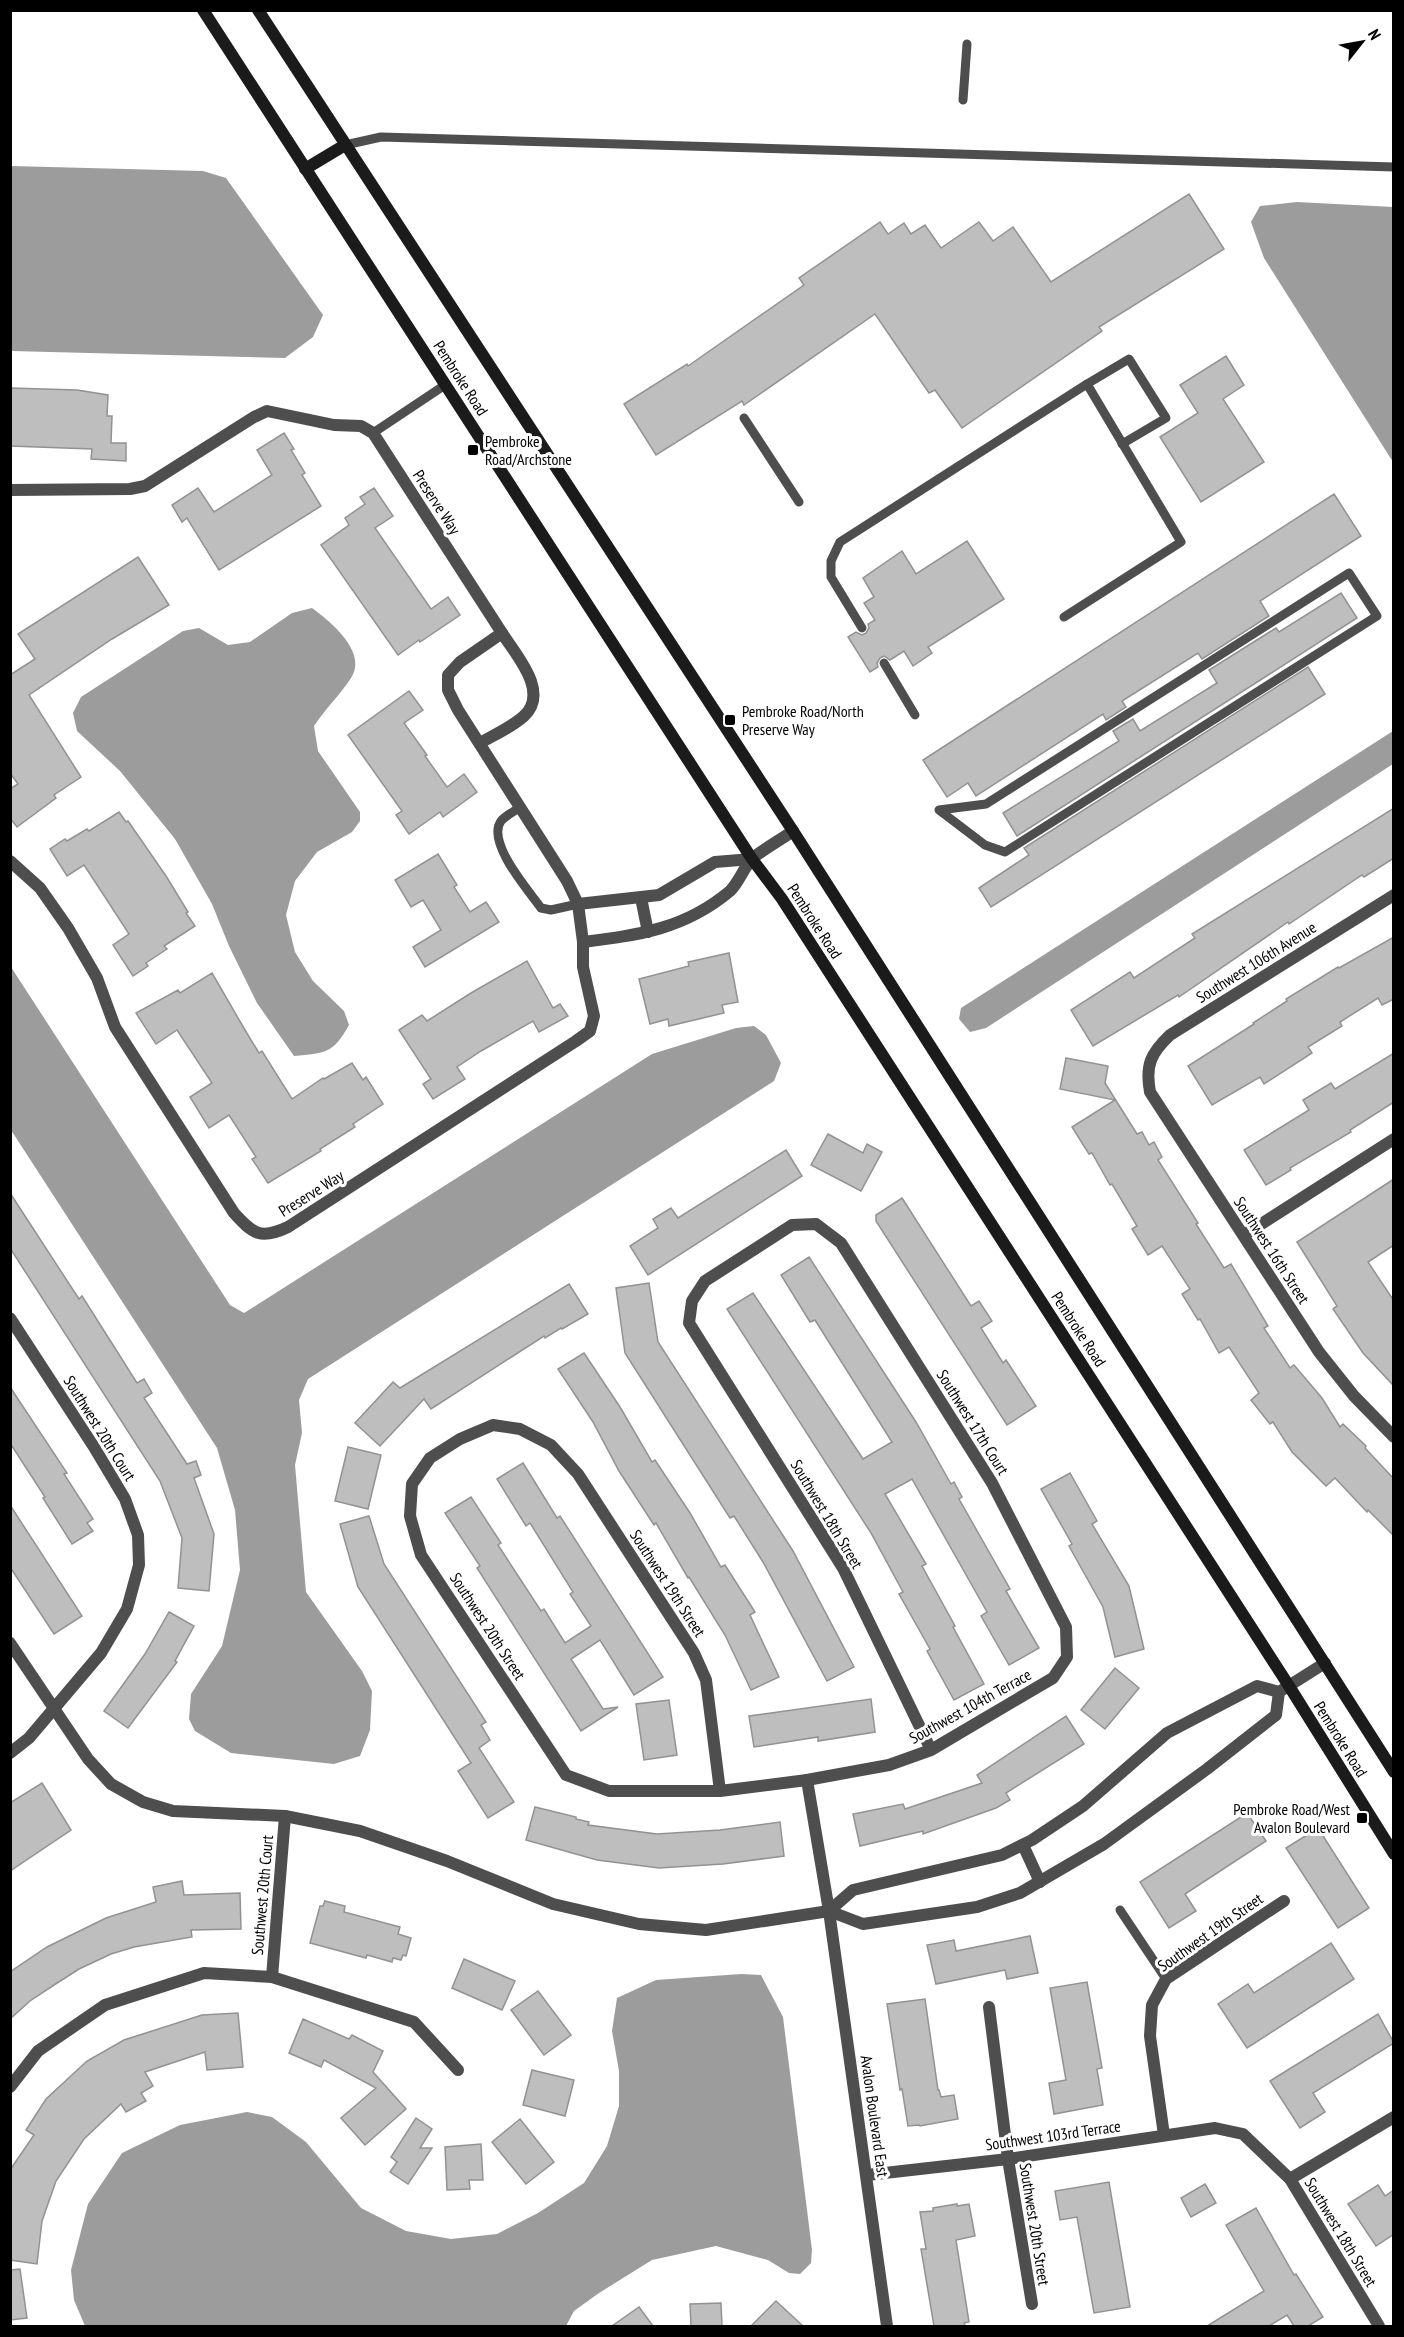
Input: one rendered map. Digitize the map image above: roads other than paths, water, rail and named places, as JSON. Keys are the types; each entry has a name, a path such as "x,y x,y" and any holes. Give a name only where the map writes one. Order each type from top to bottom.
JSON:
{"main road":[{"name":"Pembroke Road","path":"202,10 752,859 782,899 1284,1689 1394,1854"},
{"name":"Pembroke Road","path":"258,10 793,831 1394,1772"},
{"path":"305,169 345,145"}],"street":[{"path":"10,490 130,489 146,486 267,411 333,425 361,426 373,433"},
{"name":"Preserve Way","path":"10,861 40,888 68,928 97,978 115,1027 234,1213 248,1229 263,1235 275,1234 288,1227 590,1031 594,1017 583,967 583,942 578,904 567,881 458,710 448,690 448,675 460,662 502,633 373,433"},
{"path":"480,743 524,716 535,696 532,682 502,633"},
{"path":"583,942 648,932 690,918 713,904 742,878 752,859 793,831"},
{"path":"578,904 659,895 715,862 752,859"},
{"name":"Southwest 106th Avenue","path":"1149,1068 1155,1050 1170,1035 1394,895"},
{"path":"641,898 648,932"},
{"name":"Southwest 16th Street","path":"1149,1068 1150,1092 1319,1352 1354,1396 1394,1437"},
{"path":"1244,1235 1394,1139"},
{"name":"Southwest 18th Street","path":"816,1224 792,1225 705,1281 692,1301 689,1323 843,1568 931,1750"},
{"name":"Southwest 17th Court","path":"816,1224 841,1244 992,1483 1066,1627 1067,1657"},
{"name":"Southwest 20th Court","path":"10,1318 125,1499 138,1535 139,1565 127,1609 101,1653 54,1710"},
{"name":"Southwest 20th Street","path":"520,1429 493,1425 460,1438 430,1458 412,1484 410,1516 421,1555 566,1774"},
{"name":"Southwest 19th Street","path":"520,1429 551,1445 578,1474 694,1653 706,1680 720,1791"},
{"path":"10,1643 88,1759 111,1784 143,1802 173,1810 285,1816 360,1831 447,1861 553,1904 639,1924 706,1930 829,1911 863,1924 977,1907 1020,1893 1104,1844 1207,1769 1276,1715 1284,1689"},
{"name":"Southwest 104th Terrace","path":"566,1774 609,1791 720,1791 807,1780 889,1765 931,1750 1053,1677 1067,1657"},
{"path":"829,1911 853,1890 1002,1855 1023,1845 1083,1806 1167,1733 1257,1686 1284,1689 1325,1663"},
{"path":"10,1753 29,1738 54,1710"},
{"path":"807,1780 829,1911"},
{"name":"Southwest 20th Court","path":"272,1977 285,1816"},
{"path":"1023,1845 1040,1882"},
{"name":"Southwest 19th Street","path":"1164,2135 1150,2036 1152,2005 1166,1979 1284,1901"},
{"name":"Avalon Boulevard East","path":"829,1911 887,2326"},
{"path":"10,2087 38,2051 105,2005 204,1973 272,1977 414,2022 458,2070"},
{"name":"Southwest 20th Street","path":"988,2007 1008,2159 1032,2304"},
{"path":"1290,2180 1394,2117"},
{"name":"Southwest 103rd Terrace","path":"867,2175 1008,2159 1215,2128 1243,2134"},
{"name":"Southwest 18th Street","path":"1243,2134 1290,2180 1379,2326"}],"lane":[{"path":"963,100 967,44"},
{"path":"345,145 381,137 1394,167"},
{"path":"862,628 831,577 831,561 840,542 1129,359 1166,418 1122,444"},
{"path":"1064,617 1180,542 1087,384"},
{"path":"373,433 445,385"},
{"path":"744,418 799,502"},
{"path":"1349,573 1377,616 1005,852 985,845 939,810 986,804 1349,573"},
{"path":"884,663 915,715"},
{"path":"520,807 501,821 496,835 501,850 541,908 551,910 578,904"},
{"path":"1120,1910 1166,1979"}],"place":[{"name":"Pembroke Road/Archstone","path":"473,450"},
{"name":"Pembroke Road/North Preserve Way","path":"730,720"},
{"name":"Pembroke Road/West Avalon Boulevard","path":"1362,1818"}]}
